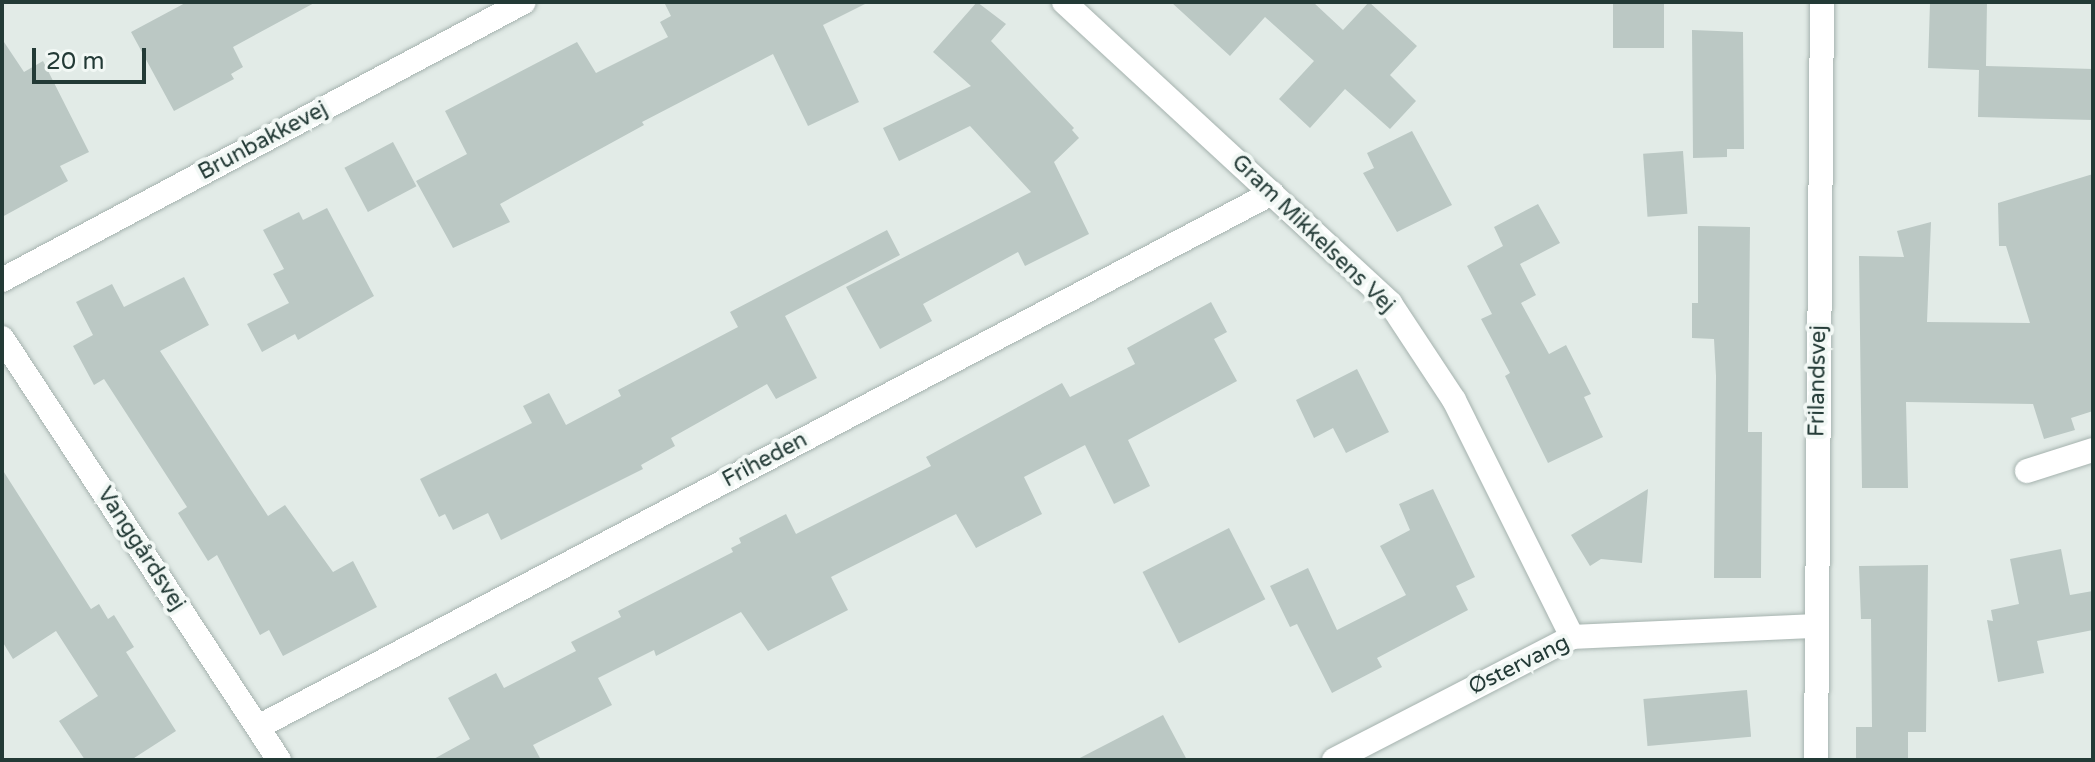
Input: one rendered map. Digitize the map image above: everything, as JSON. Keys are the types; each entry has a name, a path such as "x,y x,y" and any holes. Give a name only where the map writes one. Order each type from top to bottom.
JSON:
{"street":[{"name":"Brunbakkevej","path":"2,280 524,2"},
{"name":"Gram Mikkelsens Vej","path":"1064,2 1390,303 1454,400 1572,637"},
{"name":"Frilandsvej","path":"1816,760 1822,2"},
{"name":"Friheden","path":"258,727 1272,193"},
{"name":"Vanggårdsvej","path":"2,338 279,760"},
{"path":"2027,471 2093,450"},
{"name":"Østervang","path":"1334,760 1572,637 1816,626"}],"building":[{"path":"187,2 316,2 233,47 243,67 231,74 234,79 174,111 131,32"},
{"path":"664,2 869,2 823,25 859,102 808,126 773,54 642,122 644,125 500,204 510,222 453,248 416,181 467,154 445,111 577,42 596,73 668,37 660,22 671,16"},
{"path":"977,2 1006,24 991,41 1074,128 1072,130 1079,138 1054,162 1089,234 1025,266 1018,252 923,304 932,321 880,349 846,287 1031,192 970,126 899,161 883,128 971,86 933,52"},
{"path":"1171,2 1313,2 1343,30 1369,2 1417,46 1390,75 1416,101 1390,129 1345,89 1310,128 1279,99 1314,61 1265,17 1230,56"},
{"path":"1613,2 1664,2 1664,48 1613,48"},
{"path":"1930,2 1987,2 1986,66 2093,69 2093,120 1978,117 1979,70 1928,68"},
{"path":"1692,30 1743,32 1744,149 1727,149 1727,157 1693,158"},
{"path":"2,39 24,72 43,61 89,152 60,166 68,181 2,217"},
{"path":"1412,131 1452,205 1397,232 1363,173 1374,168 1367,153"},
{"path":"393,142 416,186 368,212 344,168"},
{"path":"1683,151 1687,214 1647,217 1643,154"},
{"path":"2093,174 2093,411 2071,418 2075,430 2044,439 2033,404 1906,402 1908,488 1862,488 1859,256 1904,257 1897,231 1931,222 1927,322 2030,323 2006,246 1999,246 1998,203"},
{"path":"1538,204 1560,243 1520,264 1536,295 1521,303 1549,354 1566,345 1591,394 1584,397 1603,437 1548,463 1505,376 1510,373 1481,319 1492,314 1467,266 1503,246 1494,227"},
{"path":"327,208 374,296 298,340 295,334 262,352 247,324 289,303 273,274 284,269 263,230 299,212 303,220"},
{"path":"1698,226 1750,227 1748,432 1762,432 1761,578 1714,578 1716,376 1714,339 1692,338 1692,303 1698,303"},
{"path":"887,230 900,255 785,316 817,378 776,399 767,384 671,438 675,446 641,465 643,469 501,540 488,513 453,530 445,514 439,517 420,479 532,423 523,406 549,393 566,425 621,396 618,390 738,327 730,312"},
{"path":"184,277 209,325 160,351 268,516 285,505 333,572 353,561 377,607 283,656 269,630 260,635 217,555 208,561 178,513 187,507 104,379 94,385 73,346 93,335 76,302 112,284 124,307"},
{"path":"1211,302 1227,332 1214,339 1237,381 1128,440 1150,486 1114,504 1085,445 1024,477 1042,514 976,548 956,514 831,577 848,610 768,651 741,612 656,656 654,650 598,678 612,705 533,745 541,760 432,760 470,739 448,698 496,673 504,688 576,651 571,642 621,617 618,611 733,552 731,548 741,543 739,538 786,514 796,534 931,466 926,457 1062,383 1070,397 1135,364 1127,348"},
{"path":"1357,369 1389,432 1346,453 1333,428 1314,438 1296,400"},
{"path":"2,469 91,609 99,604 108,619 114,615 134,647 126,652 176,731 131,760 85,760 59,721 98,696 56,631 13,659 2,641"},
{"path":"1433,489 1475,577 1456,586 1468,610 1377,658 1382,667 1332,693 1297,624 1290,627 1270,586 1308,568 1337,630 1406,595 1380,546 1410,530 1399,504"},
{"path":"1648,489 1642,563 1601,559 1590,566 1571,535"},
{"path":"1229,528 1265,599 1179,643 1143,572"},
{"path":"2061,549 2070,595 2093,591 2093,630 2037,641 2044,673 1998,682 1987,620 1993,621 1991,610 2019,604 2010,559"},
{"path":"1928,565 1926,732 1908,732 1908,760 1856,760 1856,727 1872,727 1871,619 1861,619 1859,566"},
{"path":"1747,690 1751,737 1647,746 1643,699"},
{"path":"1163,715 1187,760 1076,760"}]}
